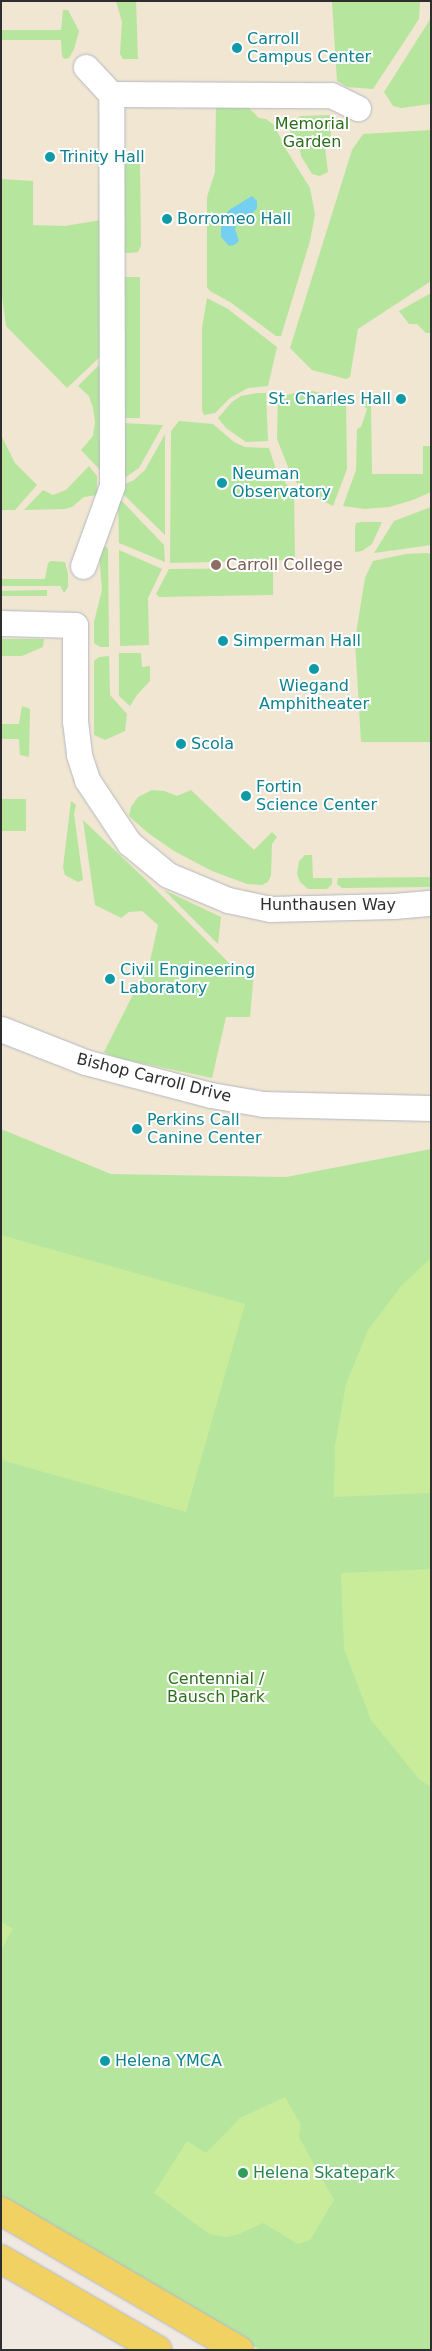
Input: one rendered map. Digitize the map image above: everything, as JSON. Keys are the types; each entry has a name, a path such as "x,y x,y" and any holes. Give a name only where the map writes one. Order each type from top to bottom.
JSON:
{"main road":[{"path":"1,2211 239,2350"},
{"path":"1,2259 158,2350"}],"street":[{"path":"83,566 112,486 111,94 86,67"},
{"path":"111,94 331,95 358,108"},
{"name":"Hunthausen Way","path":"1,624 75,625 75,721 80,755 87,780 129,843 168,875 228,900 270,908 386,906 431,903"},
{"name":"Bishop Carroll Drive","path":"1,1029 85,1062 211,1094 263,1104 431,1108"}],"shaded area":[{"name":"Carroll College","path":"1,1 431,1 431,1149 286,1177 111,1174 1,1129"}],"green space":[{"path":"116,1 136,1 138,59 123,59 120,54 122,22"},
{"path":"332,1 420,1 419,19 373,89 347,87 337,81"},
{"path":"63,10 68,10 79,31 74,49 69,58 64,59 62,56 61,40 1,40 1,30 61,30"},
{"path":"431,18 431,104 401,108 393,106 384,92"},
{"path":"243,102 259,118 266,119 274,125 287,151 310,188 315,214 310,241 281,336 276,336 230,302 210,291 207,287 207,197 215,172 216,103"},
{"name":"Memorial Garden","path":"331,115 331,135 325,148 328,172 320,176 312,174 301,156 299,145 293,140 290,130 293,122 300,116"},
{"path":"431,130 431,281 358,329 350,377 346,379 312,370 290,348 352,150 363,134"},
{"path":"120,161 140,161 141,246 138,252 119,253"},
{"path":"1,179 33,181 33,225 65,226 101,220 101,356 67,388 6,326 2,296"},
{"path":"120,277 140,277 140,418 120,418"},
{"path":"431,293 431,333 426,333 417,324 409,324 399,311"},
{"path":"207,298 228,309 277,347 268,386 248,388 230,398 215,413 204,415 202,410 202,328"},
{"path":"100,364 101,471 81,450 93,436 95,422 89,396 78,386"},
{"path":"308,390 346,399 347,469 333,506 303,491 292,477 277,439 278,397"},
{"path":"266,393 268,441 246,442 226,428 218,418 232,402 241,396"},
{"path":"364,401 370,401 371,404 372,474 423,474 423,446 431,446 431,492 389,507 365,509 343,506 356,470 357,429 361,427 367,409 363,405"},
{"path":"179,421 213,424 234,442 245,447 269,448 276,469 294,495 295,560 170,563 171,431"},
{"path":"120,423 163,425 139,468 123,479"},
{"path":"165,434 165,535 122,493 125,484 134,480 145,470"},
{"path":"1,435 15,463 37,485 15,510 1,510"},
{"path":"89,466 97,476 97,495 84,497 72,507 65,509 24,510 43,490 53,495 66,490"},
{"path":"118,497 164,545 165,562 119,543"},
{"path":"431,507 431,545 374,553 394,521"},
{"path":"382,522 372,544 362,551 355,552 356,523"},
{"path":"102,545 108,548 109,647 100,647 94,643 94,622 102,590 99,554"},
{"path":"119,550 162,569 148,598 149,645 120,646"},
{"path":"406,554 431,554 431,742 361,742 355,640 365,578 373,561"},
{"path":"51,561 65,562 68,574 68,587 64,593 60,586 1,586 1,579 45,579 48,563"},
{"path":"273,568 273,595 159,597 156,594 169,569"},
{"path":"47,590 47,596 1,596 1,591"},
{"path":"1,639 44,639 43,647 22,656 1,656"},
{"path":"119,653 141,653 142,667 150,666 150,681 130,706 119,696"},
{"path":"109,656 110,695 127,714 125,731 105,740 94,735 94,661 99,657"},
{"path":"22,706 30,709 29,757 20,755 19,739 1,739 1,724 19,724"},
{"path":"152,790 164,791 177,796 191,790 254,850 272,832 277,837 272,844 271,875 268,882 262,885 247,884 212,871 174,851 148,833 129,816 131,807 138,797"},
{"path":"1,799 26,799 26,831 1,831"},
{"path":"71,801 76,805 74,814 83,880 78,882 65,875 63,867"},
{"path":"83,820 234,968 254,971 250,1017 226,1017 212,1078 117,1058 104,1052 150,961 158,925 142,911 129,912 121,918 95,905"},
{"path":"305,855 312,855 313,878 332,878 332,884 327,889 308,889 300,882 297,874 299,861"},
{"path":"431,877 431,887 342,888 337,884 338,878"},
{"path":"164,890 221,917 218,944"},
{"name":"Centennial / Bausch Park","path":"1,1129 111,1174 286,1177 431,1149 431,2350 260,2350 1,2199"},
{"path":"1,1235 245,1304 186,1512 1,1460"},
{"path":"431,1258 431,1493 334,1497 335,1446 346,1384 368,1330 402,1285"},
{"path":"431,1569 431,1787 419,1779 371,1720 344,1649 341,1573"},
{"path":"1,1922 13,1929 1,1950"},
{"name":"Helena Skatepark","path":"285,2097 301,2125 299,2137 334,2200 310,2240 298,2244 263,2223 239,2234 226,2237 209,2234 154,2193 187,2141 206,2153 240,2118"}],"water":[{"path":"252,196 257,201 257,208 251,215 238,222 235,229 239,241 229,246 221,237 221,219 229,210"}],"place":[{"name":"Carroll Campus Center","path":"237,48"},
{"name":"Trinity Hall","path":"50,157"},
{"name":"Borromeo Hall","path":"167,219"},
{"name":"St. Charles Hall","path":"401,399"},
{"name":"Neuman Observatory","path":"222,483"},
{"name":"Carroll College","path":"216,565"},
{"name":"Simperman Hall","path":"223,641"},
{"name":"Wiegand Amphitheater","path":"314,669"},
{"name":"Scola","path":"181,744"},
{"name":"Fortin Science Center","path":"246,796"},
{"name":"Civil Engineering Laboratory","path":"110,979"},
{"name":"Perkins Call Canine Center","path":"137,1129"},
{"name":"Helena YMCA","path":"105,2061"},
{"name":"Helena Skatepark","path":"243,2173"}]}
